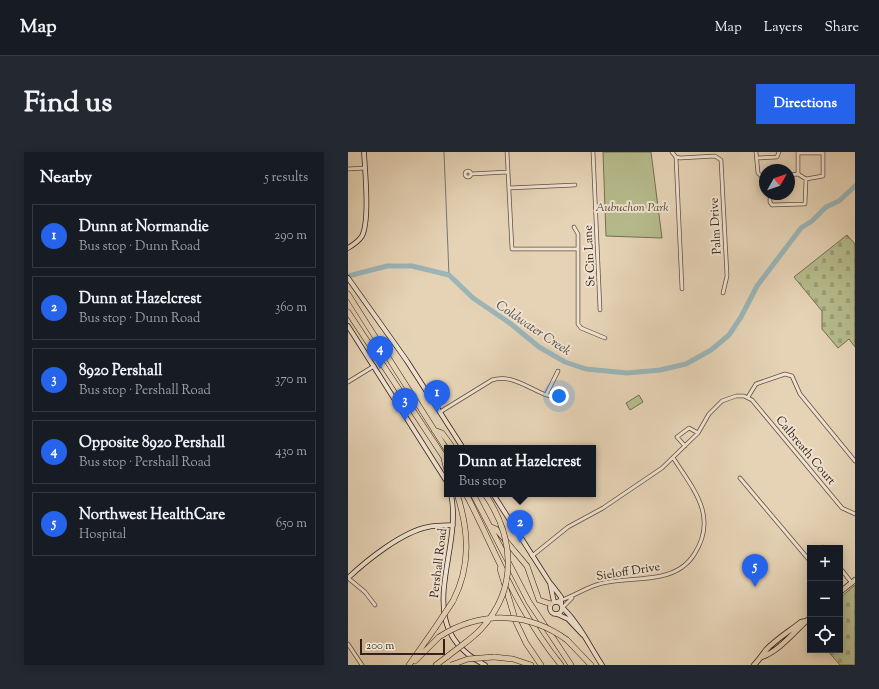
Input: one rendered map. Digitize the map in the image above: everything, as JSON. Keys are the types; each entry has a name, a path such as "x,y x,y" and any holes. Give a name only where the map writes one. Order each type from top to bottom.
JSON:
{"highway":[{"path":"348,294 444,445"},
{"path":"348,312 444,460"},
{"path":"434,430 442,433 451,445"},
{"path":"409,665 453,601 463,577 467,547 464,518 458,497"},
{"path":"467,497 498,562 524,612 561,665"},
{"path":"475,497 529,602 571,665"},
{"path":"436,665 476,634 489,619 498,604 507,579 508,552 504,532 498,517 487,497"},
{"path":"491,527 496,529 527,566 539,600 559,604"},
{"path":"498,562 516,622 526,643 541,665"},
{"path":"412,665 424,650 439,637 467,623 487,618 507,617 537,623 555,632 567,640 591,665"},
{"path":"451,665 468,659 494,656 513,659 531,665"}],"main road":[{"path":"843,589 853,581"},
{"path":"754,665 777,641 807,620"}],"street":[{"path":"348,248 357,242 363,231 366,207 364,152"},
{"path":"507,152 512,249 577,248"},
{"name":"St Cin Lane","path":"593,152 600,310"},
{"path":"672,152 676,157 682,289"},
{"path":"756,152 759,169"},
{"path":"757,158 777,157 779,152"},
{"path":"795,174 798,174 806,179 823,176 823,152 798,153 798,174"},
{"name":"Palm Drive","path":"676,157 715,156 720,158 727,276 723,293"},
{"path":"348,169 365,168"},
{"path":"470,174 508,172"},
{"path":"770,200 772,205 805,204 806,179"},
{"path":"509,188 575,185"},
{"path":"574,227 578,234 578,324 581,328 605,338"},
{"path":"348,278 462,445"},
{"path":"348,326 444,477"},
{"path":"348,382 374,366"},
{"path":"546,395 558,371"},
{"path":"532,556 568,527 614,501 674,458 698,433 709,414 722,401 736,396 746,397 756,384 785,374 792,376 800,394 855,461"},
{"path":"440,412 492,380 500,377 509,377 546,395 554,398 563,398"},
{"name":"Calbreath Court","path":"746,397 756,404 842,508 855,514"},
{"path":"685,446 677,437 689,428 698,433"},
{"name":"Sieloff Drive","path":"559,604 591,587 602,583 668,574 682,567 692,558 704,533 705,521 697,494 674,458"},
{"path":"740,478 807,557"},
{"name":"Pershall Road","path":"451,497 453,525 442,591 444,612 451,633 459,644 470,656 485,665"},
{"path":"495,497 550,584 559,604 575,621 602,665"},
{"path":"375,605 366,592 348,578 376,554 417,530 429,526 453,525"},
{"path":"843,571 853,581"},
{"path":"550,584 554,586 559,604 560,612 557,614"},
{"name":"Sieloff Drive","path":"559,604 574,597"},
{"path":"559,604 551,612 568,619 583,635"},
{"path":"348,644 362,665"}],"green space":[{"name":"Aubuchon Park","path":"603,152 651,152 662,238 606,236"},
{"path":"847,235 855,244 855,347 849,339 838,348 822,329 822,311 794,277"},
{"path":"639,395 643,402 630,410 626,403"},
{"path":"855,585 855,665 840,665 830,653 843,653 843,595"}],"waterway":[{"path":"444,152 449,275"},
{"name":"Coldwater Creek","path":"348,276 387,266 412,266 449,275 473,298 511,324 539,347 565,362 586,369 627,373 660,370 686,364 711,350 729,335 741,317 757,286 801,228 812,221 826,207 839,201 855,186"}],"place":[{"name":"Opposite 8920 Pershall","path":"380,369"},
{"name":"Dunn at Normandie","path":"437,413"},
{"name":"8920 Pershall","path":"405,421"},
{"name":"Dunn at Hazelcrest","path":"520,543"},
{"name":"Northwest HealthCare","path":"755,587"}]}
